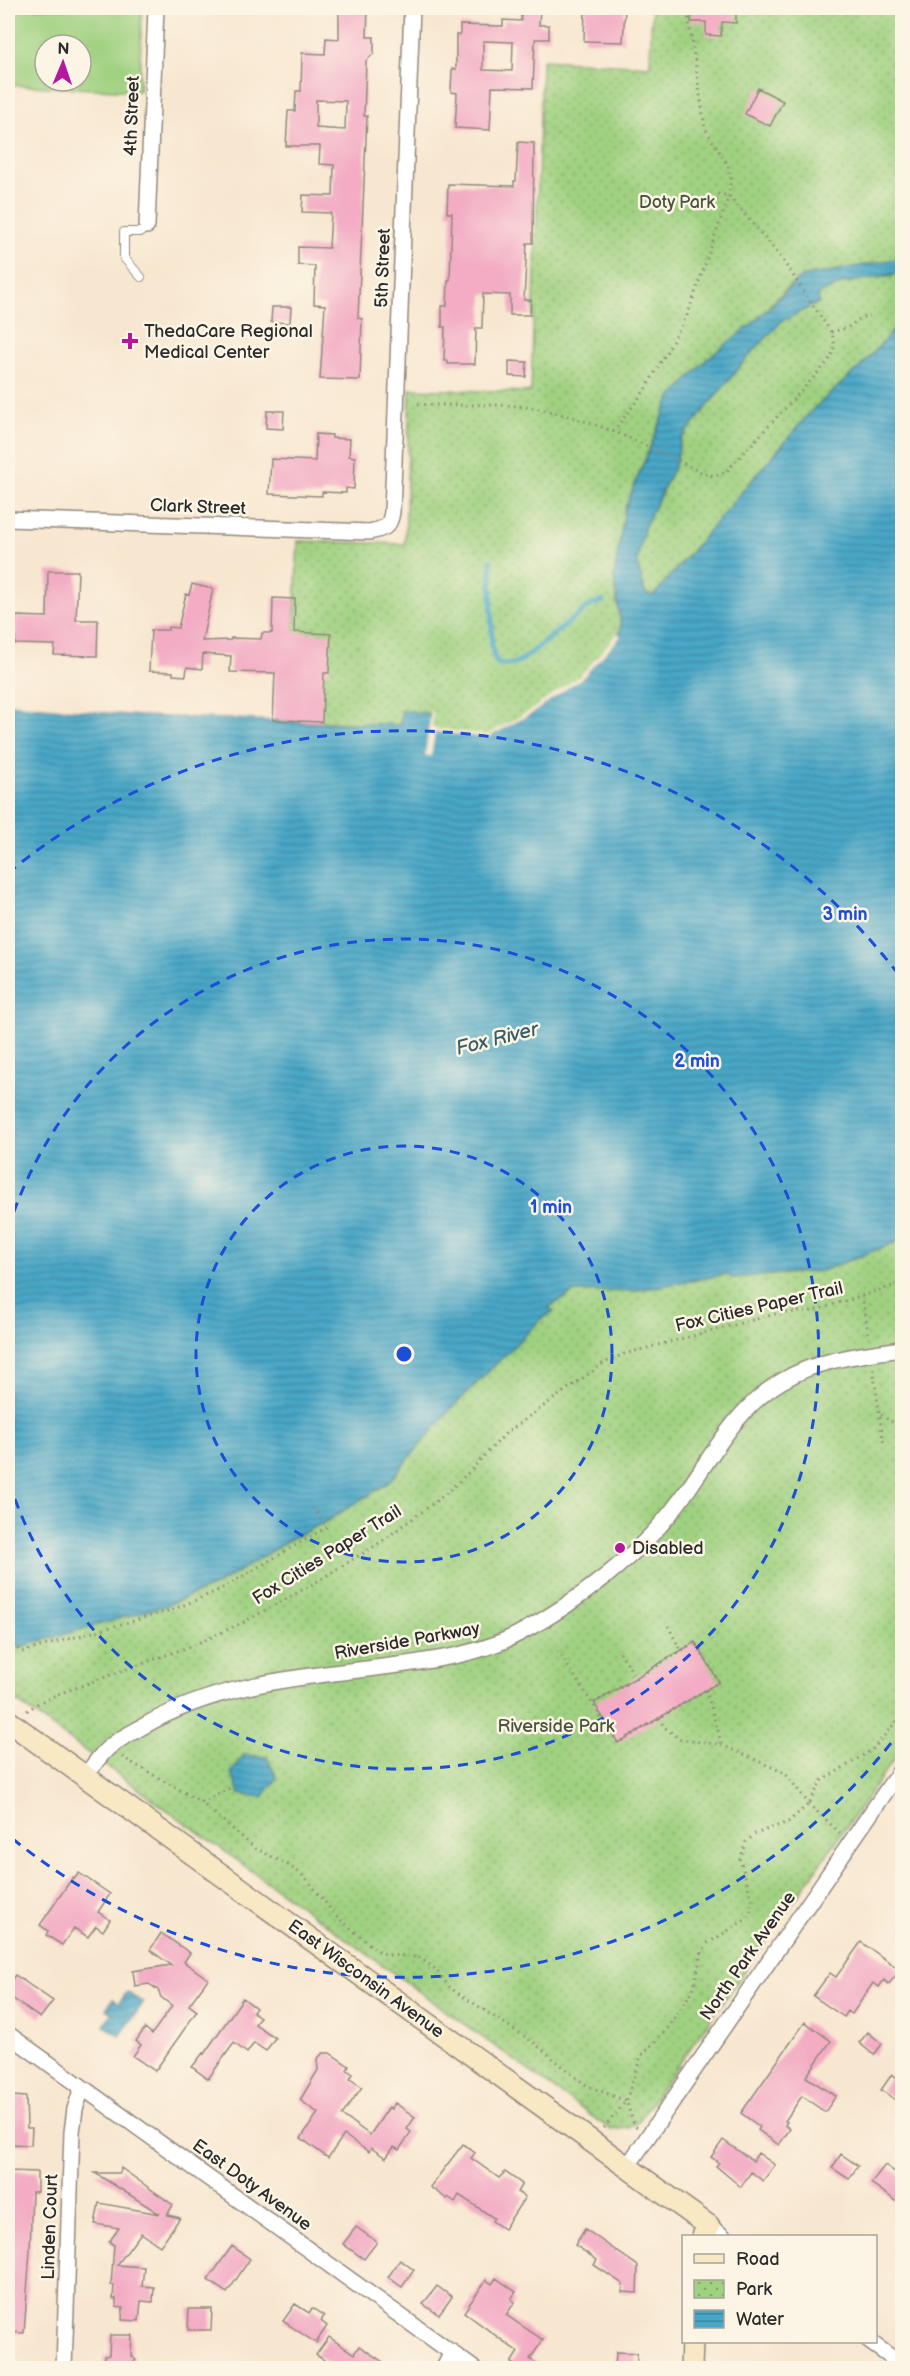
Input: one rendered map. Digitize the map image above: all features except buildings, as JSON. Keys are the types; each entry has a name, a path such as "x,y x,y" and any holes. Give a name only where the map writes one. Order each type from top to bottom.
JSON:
{"main road":[{"name":"East Wisconsin Avenue","path":"10,1723 627,2166 712,2233"},
{"path":"691,2368 692,2343"}],"street":[{"name":"4th Street","path":"147,226 156,8"},
{"name":"5th Street","path":"387,528 391,522 393,502 412,8"},
{"name":"Clark Street","path":"8,519 362,531 387,528"},
{"name":"Riverside Parkway","path":"84,1776 106,1750 127,1736 175,1710 214,1695 252,1684 454,1656 488,1648 520,1633 552,1615 601,1578 649,1537 679,1503 723,1436 760,1396 806,1369 835,1360 903,1349"},
{"name":"North Park Avenue","path":"627,2166 903,1768"},
{"name":"East Doty Avenue","path":"8,2034 473,2368"},
{"name":"Linden Court","path":"64,2368 72,2132 75,2109 82,2088"},
{"path":"871,2343 903,2365"},
{"path":"444,2368 452,2352"}],"lane":[{"path":"141,277 124,258 124,232 141,232 147,226"}],"path":[{"path":"613,432 645,390 687,316 729,196 731,177 728,166 705,128 687,8"},
{"path":"418,404 443,406 494,404 534,409 613,432 710,476 726,472 827,363 835,351 831,332 793,275 729,196 714,193"},
{"path":"831,332 847,328 862,317 870,316"},
{"name":"Fox Cities Paper Trail","path":"10,1723 38,1703 194,1645 244,1622 313,1584 378,1544 443,1496 506,1433 604,1363 624,1354 779,1313 813,1311 903,1283"},
{"path":"881,1415 903,1428"},
{"path":"8,1641 22,1652 175,1609 210,1594 327,1527 312,1507"},
{"path":"668,1626 681,1651"},
{"path":"558,1651 618,1743 719,1682 695,1642 594,1703"},
{"path":"620,1652 636,1678"},
{"path":"706,1690 722,1745"},
{"path":"606,2126 618,2114 626,2101 641,2056 666,2030 693,1990 702,1951 708,1943 745,1920 750,1914 752,1900 740,1859 746,1842 755,1834 788,1822 809,1804 821,1781 872,1750 903,1715"},
{"path":"659,1718 664,1727 680,1738 722,1745 785,1773 809,1804 850,1844"},
{"path":"116,1755 201,1802 255,1848 288,1865 306,1878 336,1917 375,1949 387,1955 422,1959 436,1970 450,1988 533,2042 578,2079 626,2101"},
{"path":"201,1802 234,1786"},
{"path":"626,2101 633,2125 648,2136"}],"green space":[{"path":"8,8 142,8 139,91 93,89 93,33 33,33 33,86 8,85"},
{"name":"Doty Park","path":"652,8 902,8 902,258 791,284 752,324 670,399 625,508 614,577 621,636 583,677 533,713 487,738 428,731 430,714 402,711 400,725 290,720 298,541 405,544 410,389 531,392 542,60 650,66"},
{"path":"902,273 902,321 861,366 812,410 653,597 645,593 637,561 644,528 675,465 681,439 746,359 782,321 818,303 819,294 844,283"},
{"name":"Riverside Park","path":"902,1240 902,1748 638,2122 628,2128 611,2130 8,1695 8,1638 20,1647 167,1605 215,1586 292,1538 327,1521 388,1483 448,1412 542,1318 552,1312 549,1307 574,1292 632,1291 729,1274 731,1278 821,1271"}],"water":[{"name":"Fox River","path":"902,258 902,273 844,283 819,294 818,303 782,321 746,359 681,439 675,465 644,528 637,561 645,593 653,596 812,410 861,366 902,321 902,1240 821,1271 731,1278 728,1274 632,1291 574,1292 549,1307 553,1312 542,1318 448,1412 388,1483 327,1521 292,1538 215,1586 167,1605 20,1647 8,1638 8,704 139,716 400,725 402,710 430,714 429,731 487,738 533,713 583,677 621,636 614,577 625,508 670,399 707,359 752,324 801,277"},
{"path":"244,1755 267,1757 277,1778 263,1797 240,1794 231,1773"},
{"path":"127,1992 143,2003 120,2036 104,2025 112,2013 106,2009 113,1999 119,2003"}],"pier":[{"path":"618,633 621,636 583,677 533,713 487,738 435,732 431,756 425,755 431,711 433,714 432,728 487,735 531,710 581,675"}],"waterway":[{"path":"491,561 492,648 499,664 512,664 522,660 589,606 603,601"}],"place":[{"name":"ThedaCare Regional Medical Center","path":"130,341"},
{"name":"Disabled","path":"620,1548"}]}
